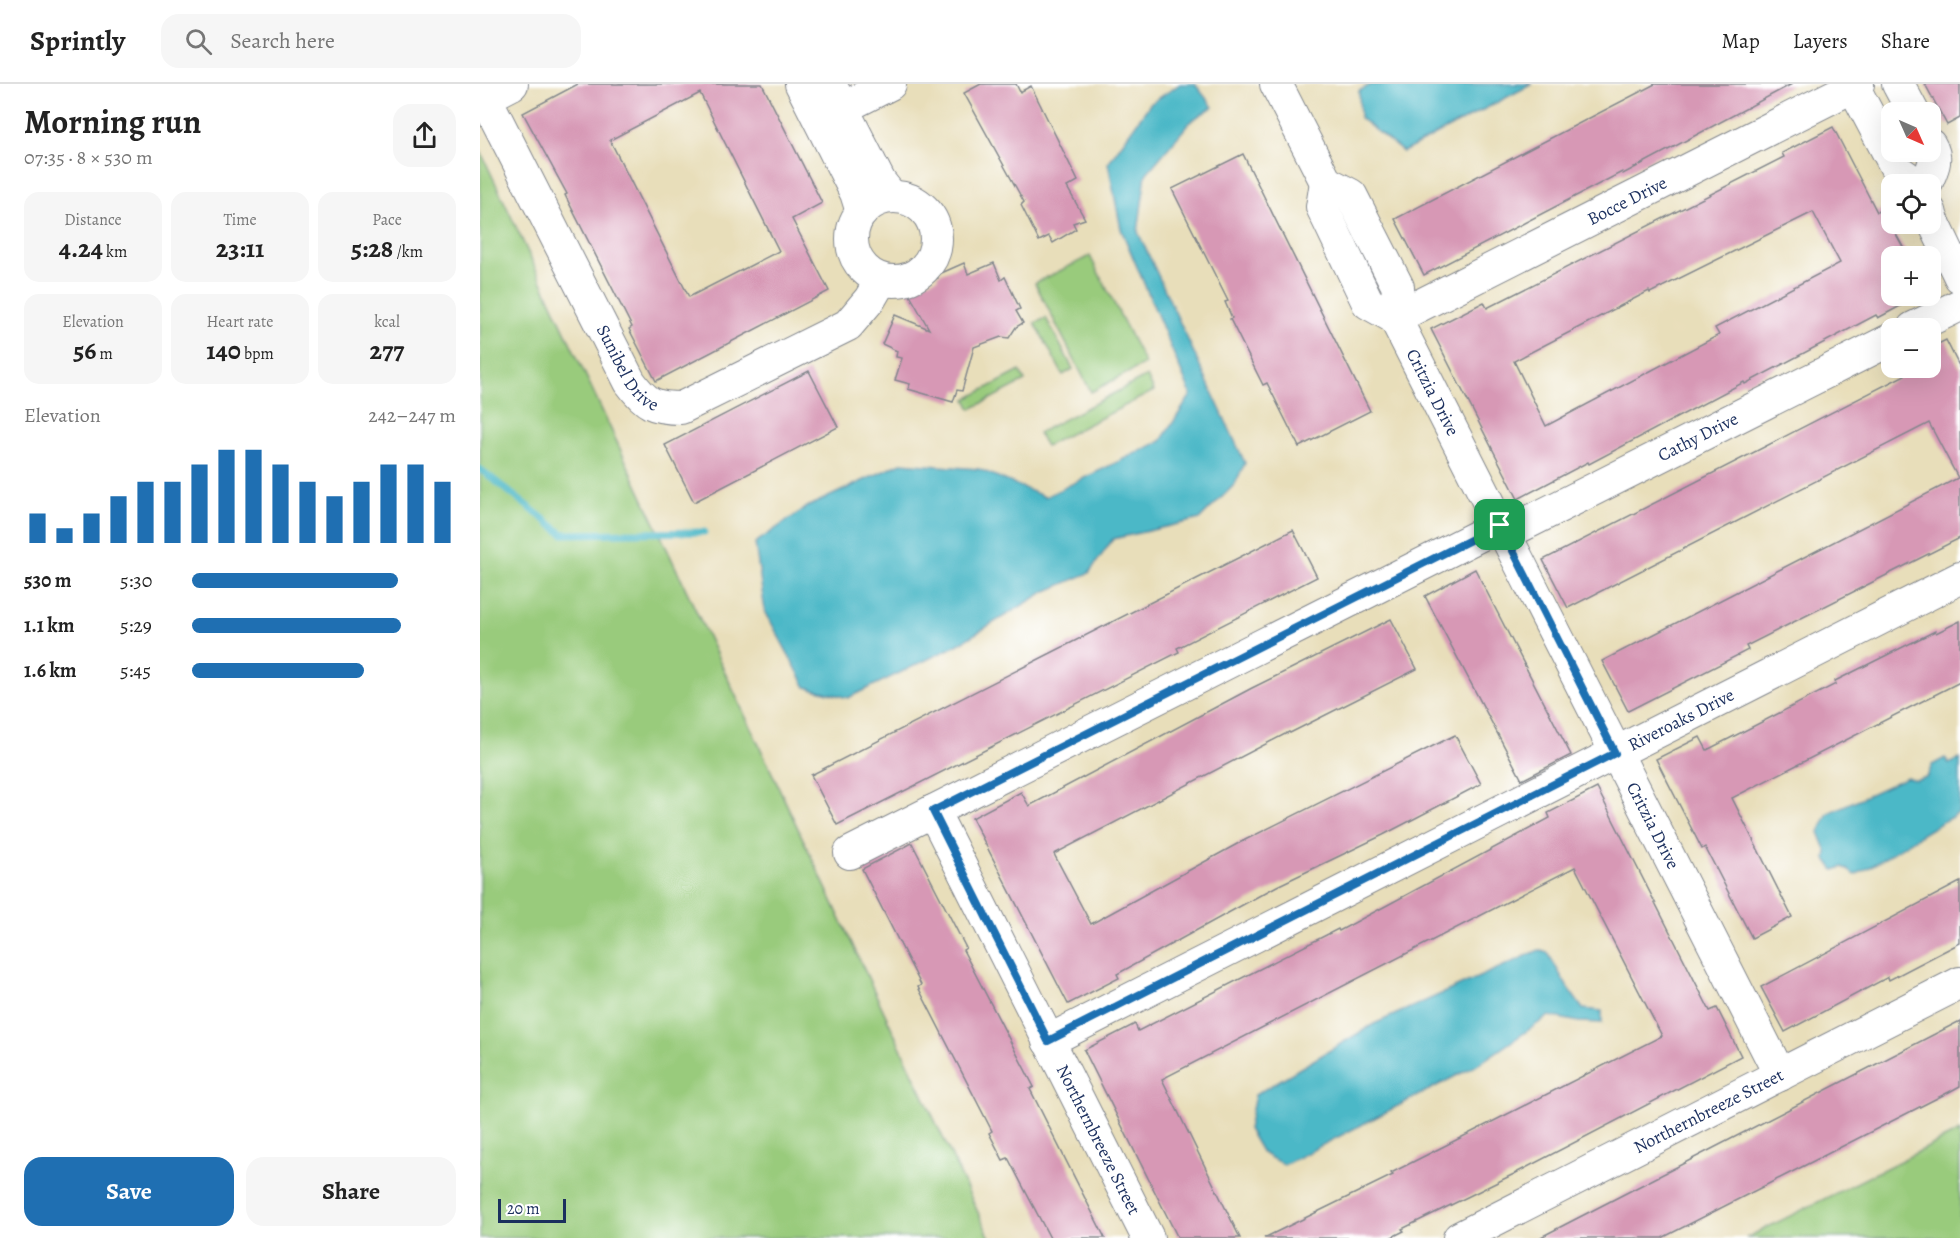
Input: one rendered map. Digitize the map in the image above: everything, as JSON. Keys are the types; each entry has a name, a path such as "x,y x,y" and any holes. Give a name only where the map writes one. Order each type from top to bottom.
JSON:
{"street":[{"path":"801,84 831,104 880,182 892,197"},
{"path":"831,104 890,84"},
{"path":"1276,84 1326,182 1351,195 1398,287 1395,318"},
{"path":"1898,84 1908,102"},
{"path":"1854,85 1898,171 1902,174"},
{"name":"Bocce Drive","path":"1395,318 1854,85"},
{"name":"Sunibel Drive","path":"492,90 630,382 639,395 661,408 681,408 848,325 870,299 881,280"},
{"path":"831,104 862,212"},
{"path":"1941,176 1960,165"},
{"path":"892,197 906,198 918,204 928,213 936,231 935,251 930,264 908,280 895,282 881,280 869,274 859,264 852,237 855,224 862,212 871,204 892,197"},
{"path":"1939,234 1960,277"},
{"path":"1933,318 1960,304"},
{"name":"Critzia Drive","path":"1395,318 1780,1075"},
{"name":"Cathy Drive","path":"850,853 1881,344"},
{"name":"Riveroaks Drive","path":"1048,1041 1960,578"},
{"path":"933,811 1048,1041"},
{"name":"Northernbreeze Street","path":"1459,1238 1960,983"},
{"name":"Northernbreeze Street","path":"1048,1041 1148,1238"}],"green space":[{"path":"480,150 990,1238 480,1238"},
{"path":"1090,256 1145,364 1091,392 1035,283"},
{"path":"1046,318 1073,369 1063,375 1035,323"},
{"path":"1020,371 1025,381 971,409 966,399"},
{"path":"1147,376 1154,391 1046,446 1038,433"},
{"path":"1960,1131 1960,1238 1746,1238"}],"water":[{"path":"1180,84 1195,84 1213,107 1192,120 1146,174 1138,232 1245,463 1235,484 1200,519 1113,539 1089,573 1044,592 957,645 848,698 806,687 765,611 755,543 807,507 901,463 979,469 1045,497 1161,441 1191,395 1121,229 1108,163 1150,104"},
{"path":"1372,84 1532,84 1403,152 1360,118 1359,91"},
{"path":"1945,758 1949,764 1960,759 1960,813 1855,875 1843,867 1834,870 1826,859 1827,852 1819,832 1828,813 1907,777 1915,780 1927,777 1932,765"},
{"path":"1539,950 1548,953 1583,1009 1602,1011 1602,1023 1579,1022 1549,1016 1477,1065 1284,1165 1262,1153 1248,1129 1255,1095 1374,1024"}],"building":[{"path":"578,84 762,84 822,203 792,219 829,291 656,381 629,329 632,327 565,195 567,194 523,113","holes":["700,93 779,251 689,297 610,140"]},
{"path":"981,84 1016,84 1020,92 1031,86 1078,181 1067,187 1085,219 1073,223 1076,229 1053,243 1049,236 1039,241 1021,205 1024,202 964,93"},
{"path":"1655,84 1792,84 1623,174 1622,172 1424,275 1395,219"},
{"path":"1925,84 1960,84 1960,118 1947,125 1941,114 1941,102 1935,102"},
{"path":"1833,127 1877,212 1881,210 1881,234 1896,234 1902,246 1881,246 1881,306 1900,306 1878,318 1876,315 1518,499 1431,329 1484,302 1487,308 1784,157 1782,153","holes":["1813,212 1840,263 1715,328 1719,335 1546,426 1514,361 1649,291 1650,293"]},
{"path":"1243,154 1370,411 1299,447 1267,383 1263,385 1230,319 1232,318 1225,302 1228,301 1172,189"},
{"path":"964,263 968,274 994,263 1001,280 1005,277 1020,309 1016,311 1023,323 1016,327 1009,338 1001,337 974,347 962,391 957,390 953,402 908,389 910,384 895,380 902,358 896,357 897,351 882,344 895,315 929,329 907,290 938,278 937,275"},
{"path":"1946,340 1960,368 1960,538 1746,646 1748,650 1628,711 1602,661 1958,478 1929,423 1568,608 1543,560 1899,378 1941,378 1941,342"},
{"path":"809,371 838,427 694,502 665,445"},
{"path":"1293,530 1317,577 1177,648 1179,652 837,825 811,775"},
{"path":"1475,569 1571,755 1522,780 1425,596"},
{"path":"1391,619 1417,669 1289,732 1054,854 1091,924 1239,843 1455,735 1481,784 1277,886 1117,974 1119,978 1068,1004 972,818 1021,792 1029,806 1252,688"},
{"path":"1960,621 1960,682 1732,798 1792,917 1752,938 1705,847 1702,849 1656,759 1700,737 1707,750 1836,684 1835,681 1935,631 1936,633"},
{"path":"1597,788 1710,1011 1717,1008 1741,1056 1514,1174 1402,1229 1404,1231 1390,1238 1264,1238 1393,1175 1391,1173 1662,1036 1575,867 1162,1079 1240,1238 1178,1238 1084,1050 1135,1024 1138,1031 1338,929 1339,931 1550,818 1548,813"},
{"path":"912,843 966,948 963,950 1034,1087 1030,1089 1105,1238 1050,1238 1008,1158 1003,1160 989,1133 992,1131 918,987 921,985 862,869"},
{"path":"1960,882 1960,943 1889,980 1888,977 1785,1032 1761,987"},
{"path":"1960,1021 1960,1086 1949,1092 1662,1238 1539,1238"}],"waterway":[{"path":"480,469 563,534 704,532"}],"route":[{"path":"1500,525 1615,753 1048,1041 933,811 1500,525"}]}
